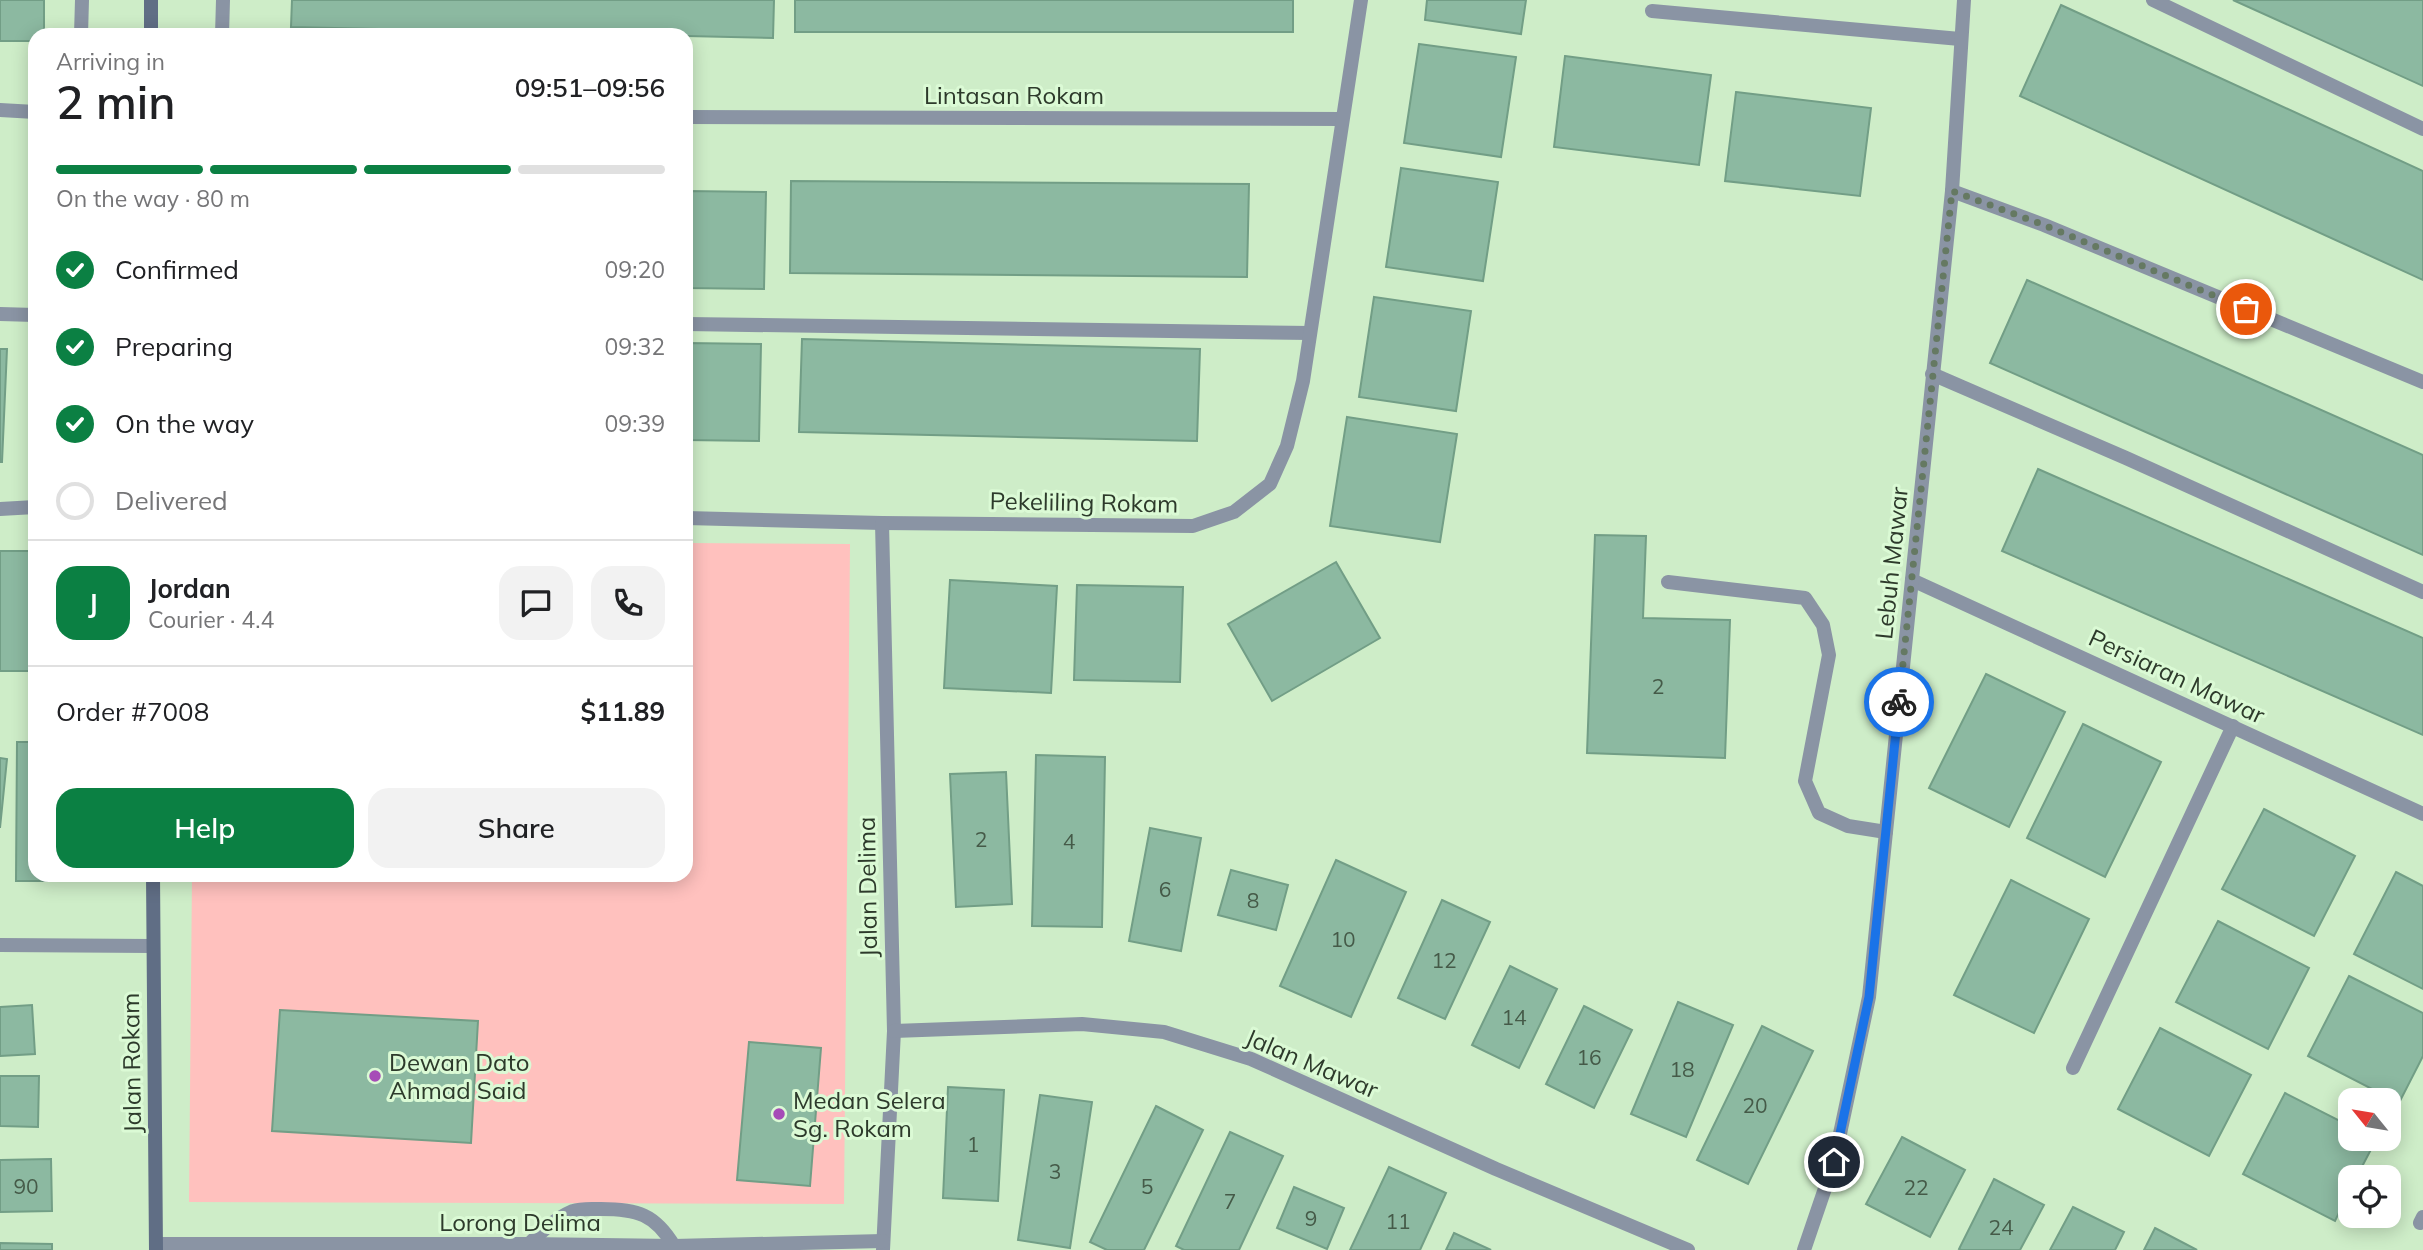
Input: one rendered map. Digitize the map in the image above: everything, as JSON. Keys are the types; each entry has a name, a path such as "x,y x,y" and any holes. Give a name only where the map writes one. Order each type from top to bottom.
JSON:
{"main road":[{"path":"151,0 151,28"},
{"name":"Jalan Rokam","path":"153,882 156,1247"}],"street":[{"path":"81,28 82,0"},
{"path":"222,28 223,0"},
{"name":"Pekeliling Rokam","path":"693,518 1193,526 1234,512 1270,484 1287,446 1303,381 1361,0"},
{"name":"Lebuh Mawar","path":"1804,1250 1834,1162 1869,997 1952,191 1964,0"},
{"path":"2153,0 2423,129"},
{"path":"1652,11 1960,39"},
{"path":"0,110 28,112"},
{"name":"Lintasan Rokam","path":"693,117 1342,119"},
{"path":"1952,191 2044,225 2423,382"},
{"path":"0,314 28,315"},
{"path":"693,324 1310,333"},
{"path":"1932,374 2423,592"},
{"path":"0,509 28,507"},
{"name":"Jalan Delima","path":"882,523 894,1031 883,1246"},
{"name":"Persiaran Mawar","path":"1912,580 2423,814"},
{"path":"1668,582 1805,597 1823,625 1829,655 1805,781 1819,813 1848,827 1886,832"},
{"path":"2073,1068 2233,726"},
{"path":"0,946 152,946"},
{"name":"Jalan Mawar","path":"894,1031 1082,1024 1164,1032 1251,1059 1496,1169 1688,1250"},
{"path":"529,1244 551,1222 577,1209 610,1209 639,1213 663,1228 674,1248"},
{"name":"Lorong Delima","path":"156,1247 529,1244 674,1248 883,1246"}],"shaded area":[{"path":"693,543 850,544 844,1204 189,1202 192,882 693,882"}],"building":[{"path":"0,0 44,0 44,28 28,28 28,41 0,41"},
{"path":"292,0 774,0 773,38 693,36 693,28 291,27"},
{"path":"795,0 1293,0 1293,32 795,32"},
{"path":"1427,0 1526,0 1521,34 1425,20"},
{"path":"2233,0 2423,0 2423,86"},
{"path":"2061,5 2423,171 2423,280 2020,96"},
{"path":"1419,44 1516,57 1501,157 1404,143"},
{"path":"1565,56 1711,75 1699,165 1554,147"},
{"path":"1736,92 1871,108 1860,196 1725,181"},
{"path":"1401,168 1498,182 1483,281 1386,267"},
{"path":"791,181 1249,184 1247,277 790,273"},
{"path":"693,191 766,192 764,289 693,288"},
{"path":"2027,280 2423,455 2423,555 1990,363"},
{"path":"1374,297 1471,311 1456,411 1359,397"},
{"path":"802,339 1200,349 1197,441 799,432"},
{"path":"693,343 761,344 759,441 693,440"},
{"path":"0,349 7,349 2,462 0,462"},
{"path":"1347,417 1457,434 1440,542 1330,526"},
{"path":"2038,469 2423,638 2423,735 2002,551"},
{"path":"1595,535 1646,536 1643,618 1730,620 1725,758 1587,753"},
{"path":"0,551 28,551 28,671 0,671"},
{"path":"1336,562 1380,638 1272,701 1228,624"},
{"path":"950,580 1057,586 1051,693 944,688"},
{"path":"1077,585 1183,587 1180,682 1074,680"},
{"path":"1986,674 2065,712 2009,827 1929,788"},
{"path":"2083,724 2161,762 2105,877 2027,838"},
{"path":"17,742 28,742 28,881 16,881"},
{"path":"1036,755 1105,757 1102,927 1032,926"},
{"path":"0,758 7,759 0,828"},
{"path":"1006,772 1012,904 956,907 950,774"},
{"path":"2264,809 2355,856 2314,936 2222,889"},
{"path":"1150,828 1201,838 1181,951 1129,941"},
{"path":"1336,860 1406,892 1351,1017 1280,986"},
{"path":"1231,870 1288,885 1276,930 1218,915"},
{"path":"2396,872 2423,886 2423,989 2354,954"},
{"path":"2011,880 2089,919 2034,1033 1954,995"},
{"path":"1442,900 1490,922 1445,1019 1398,998"},
{"path":"2218,921 2309,968 2268,1049 2176,1002"},
{"path":"1510,966 1557,989 1519,1068 1472,1045"},
{"path":"2349,976 2423,1013 2423,1056 2401,1099 2401,1088 2370,1088 2308,1056"},
{"path":"1678,1002 1733,1025 1686,1137 1631,1114"},
{"path":"32,1005 35,1054 0,1056 0,1007"},
{"path":"1584,1006 1632,1030 1594,1108 1546,1084"},
{"name":"Dewan Dato Ahmad Said","path":"280,1010 478,1021 471,1143 272,1131"},
{"path":"1762,1026 1813,1051 1748,1184 1697,1160"},
{"path":"2160,1028 2251,1075 2209,1156 2118,1109"},
{"name":"Medan Selera Sg. Rokam","path":"749,1042 821,1048 810,1186 737,1180"},
{"path":"0,1076 39,1076 38,1127 0,1126"},
{"path":"948,1087 1004,1090 998,1201 943,1198"},
{"path":"2285,1093 2338,1120 2338,1152 2370,1152 2363,1165 2338,1165 2338,1215 2335,1221 2243,1174"},
{"path":"1040,1095 1092,1102 1070,1248 1018,1240"},
{"path":"1156,1106 1203,1130 1144,1250 1107,1250 1090,1242"},
{"path":"1230,1132 1283,1156 1239,1250 1184,1250 1176,1246"},
{"path":"1902,1137 1965,1170 1930,1237 1866,1204"},
{"path":"51,1159 52,1211 0,1212 0,1160"},
{"path":"1389,1167 1446,1193 1420,1250 1350,1250"},
{"path":"1994,1179 2044,1205 2020,1250 1961,1250 1959,1249"},
{"path":"1294,1187 1344,1208 1327,1249 1277,1228"},
{"path":"2073,1207 2124,1232 2115,1250 2050,1250"},
{"path":"2155,1228 2197,1250 2144,1250"},
{"path":"1454,1233 1491,1250 1446,1250"},
{"path":"0,1243 52,1244 52,1250 0,1250"}],"way so far":[{"path":"1899,702 1952,191 2044,225 2246,309"}],"place":[{"name":"Dewan Dato Ahmad Said","path":"375,1076"},
{"name":"Medan Selera Sg. Rokam","path":"779,1114"}],"route":[{"path":"1834,1162 1869,997 1899,702"}]}
